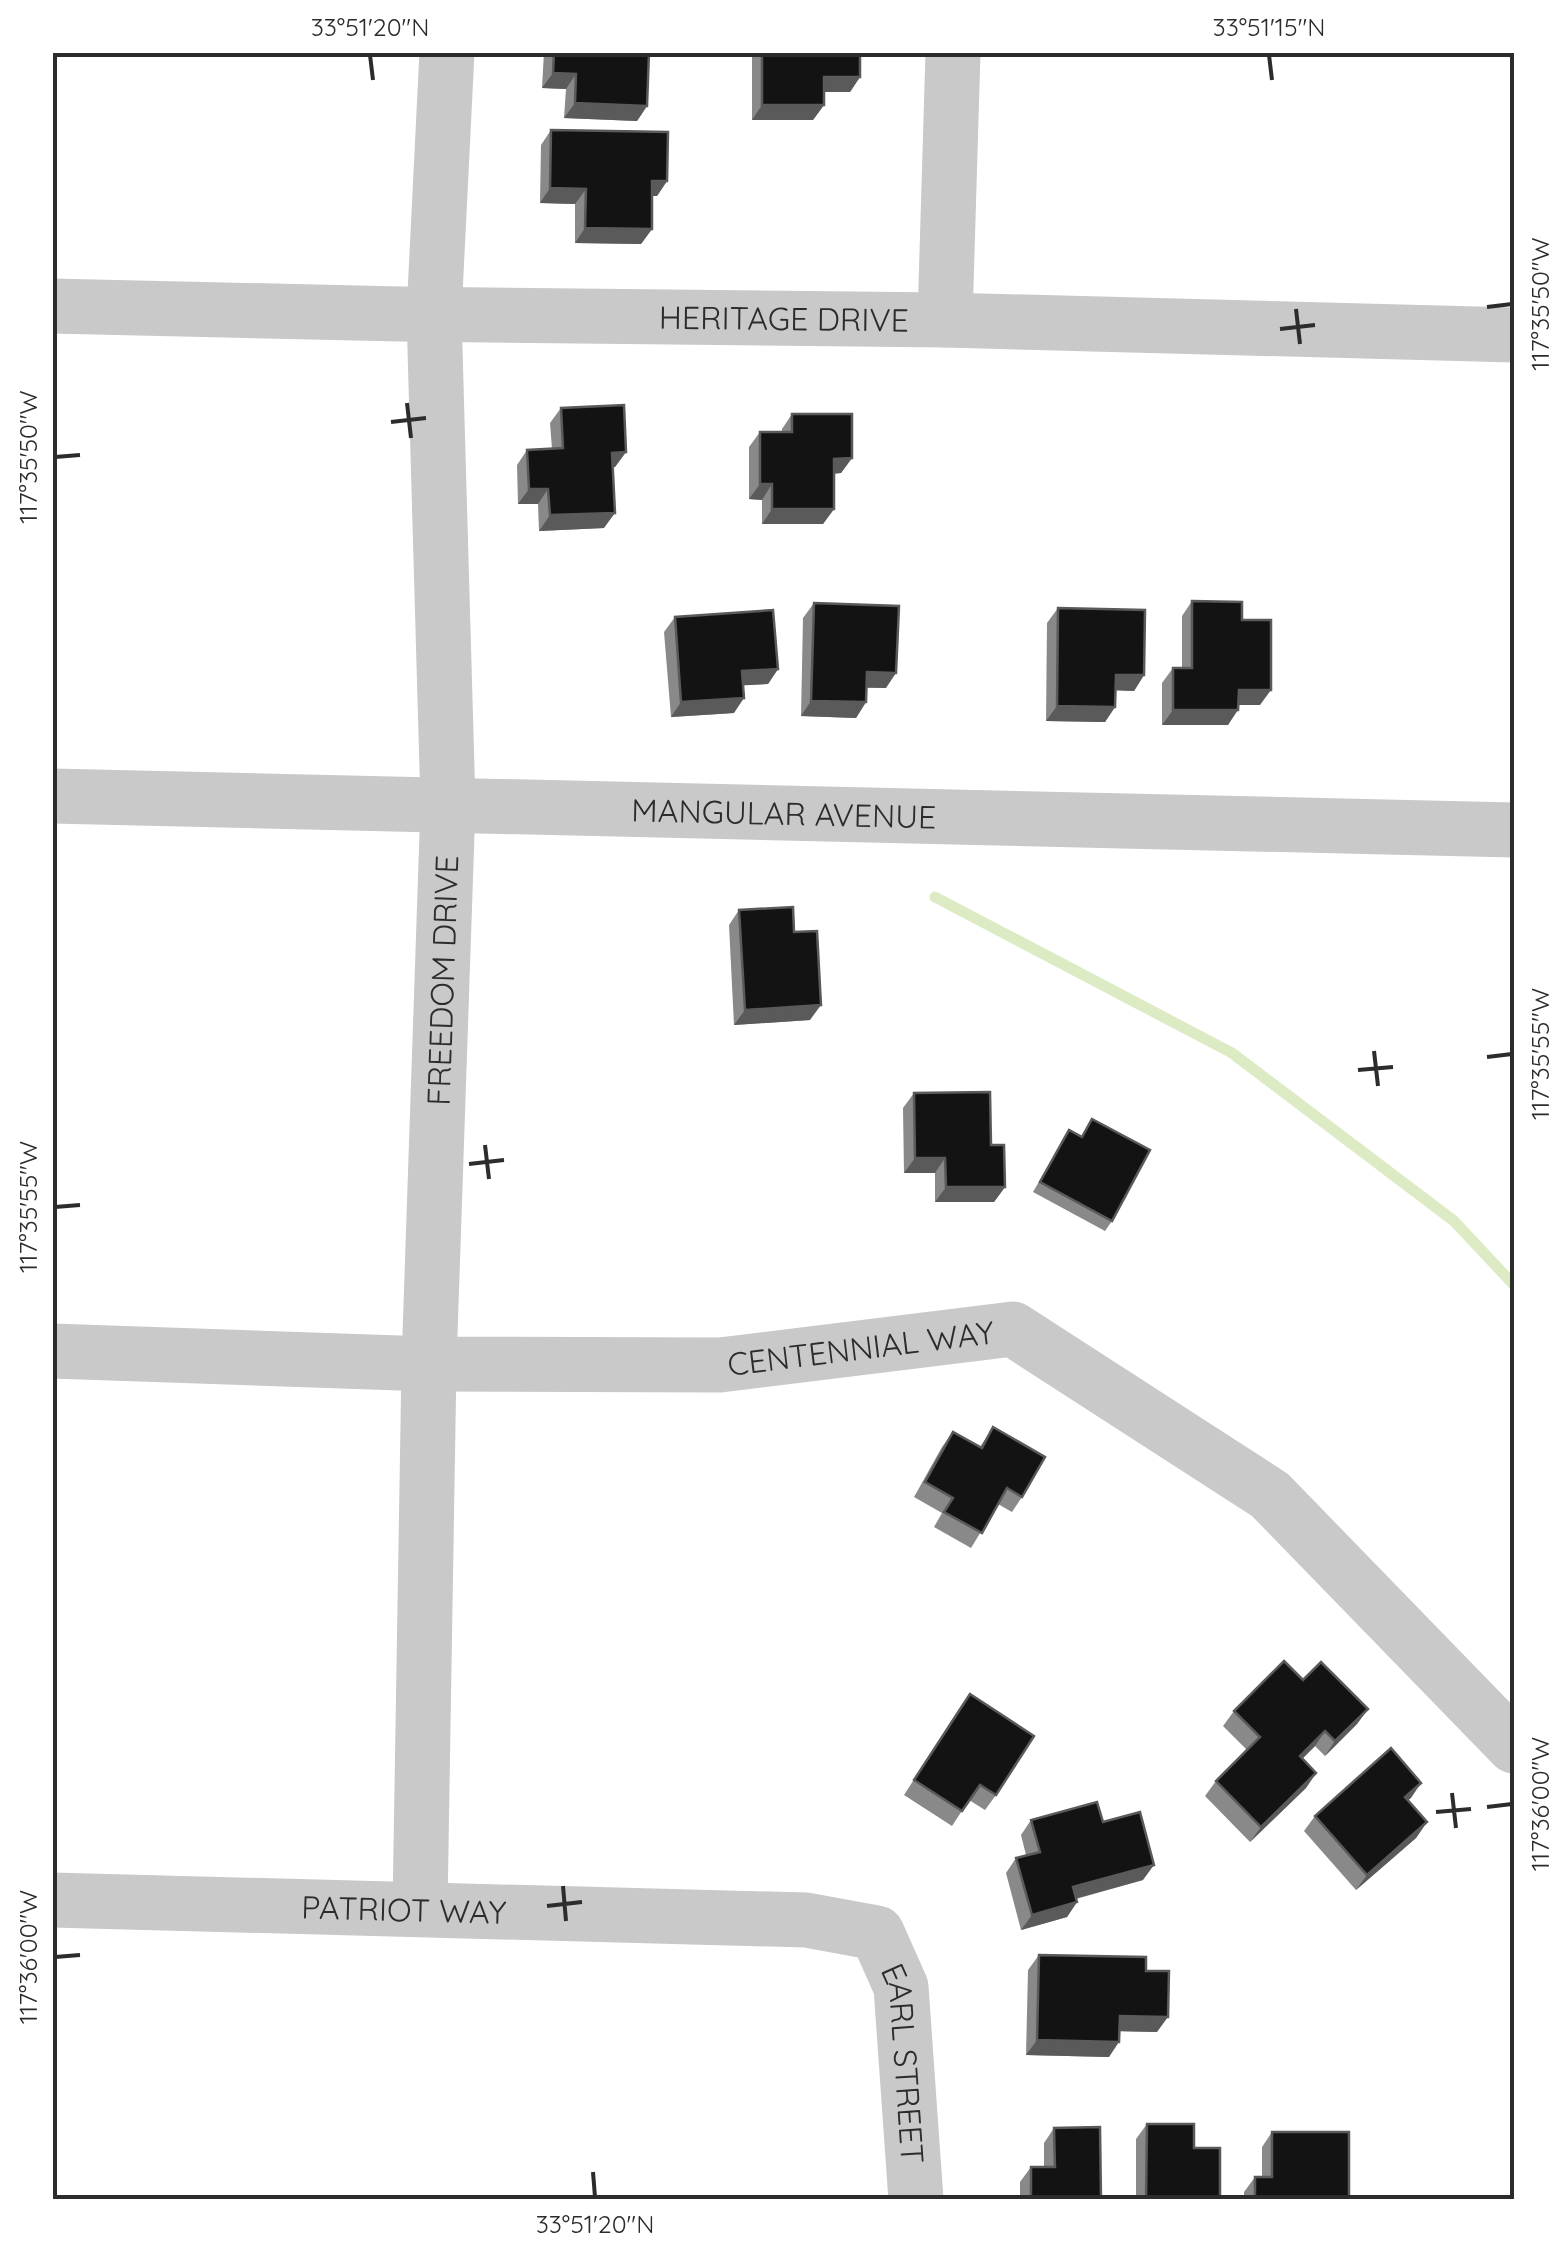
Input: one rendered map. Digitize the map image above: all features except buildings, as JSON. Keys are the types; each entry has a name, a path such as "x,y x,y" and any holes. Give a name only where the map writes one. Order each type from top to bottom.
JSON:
{"street":[{"name":"FREEDOM DRIVE","path":"420,1908 429,1364 448,804 434,314 447,52"},
{"path":"945,320 952,52"},
{"name":"HERITAGE DRIVE","path":"52,306 945,320 1514,335"},
{"name":"MANGULAR AVENUE","path":"52,796 1514,830"},
{"name":"CENTENNIAL WAY","path":"52,1352 429,1364 720,1365 1013,1329 1270,1496 1514,1746"},
{"name":"PATRIOT WAY","path":"52,1900 806,1920 878,1932"},
{"name":"EARL STREET","path":"878,1932 901,1987 916,2200"}],"waterway":[{"path":"935,897 1232,1053 1454,1221 1514,1285"}]}
